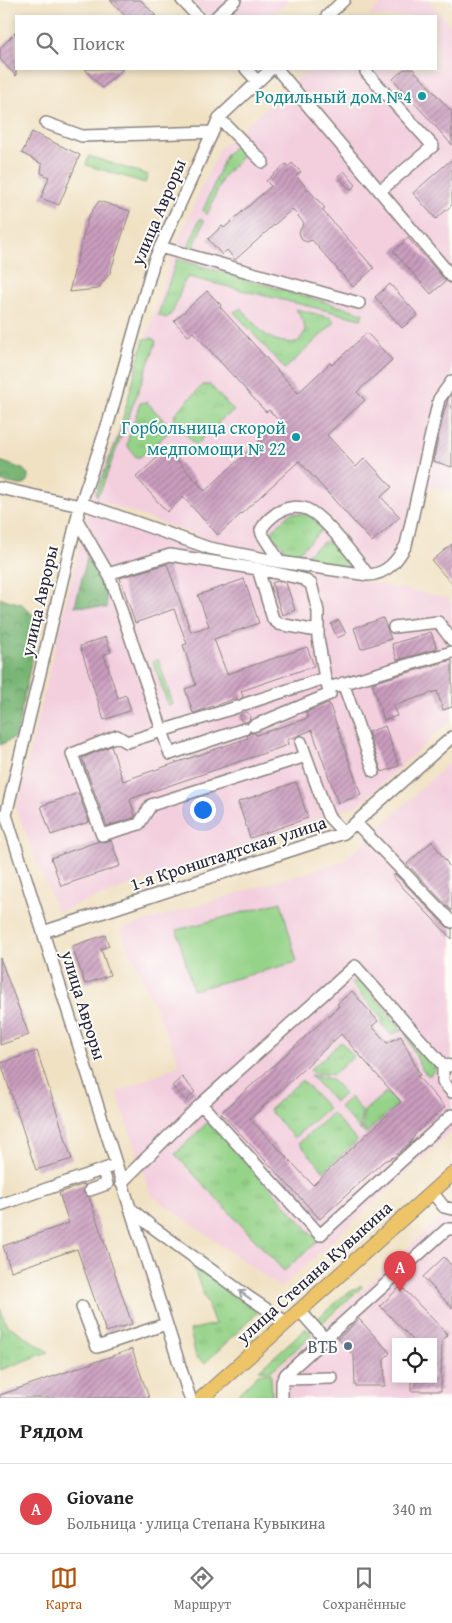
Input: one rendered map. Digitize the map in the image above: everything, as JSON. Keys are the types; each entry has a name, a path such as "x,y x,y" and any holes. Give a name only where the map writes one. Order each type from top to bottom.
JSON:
{"main road":[{"name":"улица Степана Кувыкина","path":"202,1398 452,1174"}],"street":[{"path":"182,0 196,15"},
{"path":"218,15 234,0"},
{"path":"328,15 344,0"},
{"path":"247,70 257,82"},
{"name":"улица Авроры","path":"190,1398 43,932 3,816 80,505 109,420 154,261 219,118 270,70"},
{"path":"278,70 452,277"},
{"path":"366,72 433,146 380,191"},
{"path":"219,118 263,162"},
{"path":"46,123 82,136 212,132"},
{"path":"160,247 359,303"},
{"path":"0,488 80,505 209,548 280,562 377,575 388,569 398,559 406,545 439,399 452,381"},
{"path":"280,562 261,530 266,521 285,508 304,508 341,539 368,575"},
{"path":"76,520 108,574 170,754 248,727 330,694 317,631 318,611 311,584 303,579 258,569 170,555 108,574"},
{"path":"258,569 273,620 280,624 317,631"},
{"path":"394,626 438,622 452,640"},
{"path":"306,756 151,806 139,824 102,835 72,754 117,736 127,742 241,706 327,683 343,683 452,652"},
{"path":"343,683 374,771"},
{"name":"1-я Кронштадтская улица","path":"43,932 344,833 452,736"},
{"path":"301,742 328,816 344,833"},
{"path":"356,822 452,922"},
{"path":"121,1183 201,1104 355,966 447,1066 443,1082 452,1092"},
{"path":"201,1104 320,1235 452,1115"},
{"path":"0,1205 116,1165"},
{"path":"90,1190 107,1184 103,1170"},
{"path":"282,1398 283,1379 286,1374 450,1229 448,1208 432,1192"},
{"path":"129,1206 167,1238 286,1322"},
{"path":"82,1307 97,1347 166,1324"},
{"path":"299,1310 325,1339"},
{"path":"283,1379 332,1378"}],"shaded area":[{"path":"191,0 290,0 271,15 205,15"},
{"path":"386,0 428,0 452,27 452,492 442,488 430,487 415,493 404,543 388,566 376,572 273,556 212,541 92,498 116,436 174,249 220,148 308,70 437,70 437,15 369,15"},
{"path":"90,504 216,550 448,598 452,603 452,719 360,804 57,912 16,809"},
{"path":"452,760 452,1131 281,1288 151,1195 117,1093 180,1064 120,929 344,861"},
{"path":"442,1216 452,1216 452,1398 274,1398 273,1372"}],"green space":[{"path":"237,144 242,148 240,159 223,177 207,215 203,211 226,154"},
{"path":"89,156 148,175 145,183 86,165"},
{"path":"200,218 204,221 192,252 186,252"},
{"path":"177,259 363,313 361,319 188,277 173,311 166,318 158,315"},
{"path":"241,308 259,329 278,341 298,342 305,332 304,323 296,309 332,318 334,323 285,369 234,312"},
{"path":"152,338 156,341 155,346 101,490 97,496 96,493 118,437 144,339"},
{"path":"203,385 210,385 234,411 218,422 219,426 210,434 206,434 195,445 174,421 175,413"},
{"path":"147,402 167,424 168,433 140,457 136,457 127,445 128,440 140,403"},
{"path":"0,461 23,469 28,474 28,480 24,485 0,481"},
{"path":"291,513 310,515 323,529 296,555 291,555 272,535 273,529"},
{"path":"333,540 354,562 353,566 348,570 311,560 306,555 325,541 328,544"},
{"path":"87,557 91,557 96,563 102,575 107,608 75,606"},
{"path":"0,598 22,604 39,621 17,733 14,738 0,745"},
{"path":"158,659 173,704 168,705 153,661"},
{"path":"281,902 297,962 193,990 177,930"},
{"path":"362,982 403,1030 391,1035 381,1023 383,1020 351,983"},
{"path":"405,1032 435,1065 435,1070 429,1076 422,1070"},
{"path":"341,1042 354,1056 333,1075 313,1073 310,1070"},
{"path":"310,1075 331,1079 345,1093 335,1102"},
{"path":"302,1080 328,1108 294,1138 269,1110"},
{"path":"386,1092 397,1105 365,1134 363,1132 364,1111"},
{"path":"350,1097 362,1111 361,1131 339,1107"},
{"path":"332,1113 357,1141 324,1171 299,1143"},
{"path":"208,1122 212,1123 318,1241 284,1271 175,1154"},
{"path":"191,1261 259,1311 205,1363 196,1357 190,1330 215,1324"},
{"path":"361,1285 362,1287 321,1324 317,1319 342,1297"},
{"path":"0,1308 6,1324 49,1352 0,1370"},
{"path":"306,1328 312,1335 271,1371 259,1370"},
{"path":"271,1373 272,1398 238,1398 238,1394 258,1374"}],"building":[{"path":"110,0 141,0 155,15 124,15"},
{"path":"15,33 16,76 0,59 0,48"},
{"path":"86,70 122,70 102,88"},
{"name":"Родильный дом №4","path":"403,70 414,70 452,112 452,145 393,79"},
{"path":"32,132 80,155 59,205 41,198 49,177 41,173 42,164 22,153"},
{"path":"452,159 452,205 436,219 413,193"},
{"path":"292,163 301,172 296,176 325,208 322,210 374,268 353,287 312,240 307,242 302,240 299,232 304,223 292,209 235,260 227,250 222,255 208,239 222,226 224,228 271,186 266,181 286,164 288,167"},
{"path":"344,171 356,185 350,190 338,176"},
{"path":"99,201 130,211 110,273 98,289 69,292 88,217"},
{"path":"408,238 446,281 431,294 393,251"},
{"path":"390,284 418,315 402,328 375,297"},
{"name":"Горбольница скорой медпомощи № 22","path":"207,291 298,393 330,363 332,365 367,333 392,360 357,392 365,400 327,435 356,467 365,458 392,487 381,497 400,517 372,542 299,461 218,535 183,497 167,512 136,477 167,449 205,491 280,422 269,410 266,412 193,332 188,336 174,321"},
{"path":"452,394 452,467 433,461 443,416 448,399"},
{"path":"452,544 452,584 432,561"},
{"path":"167,564 191,632 209,626 198,595 244,579 259,623 214,639 227,674 307,647 314,666 241,691 243,697 239,700 234,699 193,713 185,689 196,685 183,645 187,644 174,609 135,623 120,578"},
{"path":"278,581 286,583 295,610 282,615 272,583"},
{"path":"383,618 391,639 361,649 354,628"},
{"path":"339,620 346,634 337,638 331,624"},
{"path":"431,632 437,649 397,660 392,644"},
{"path":"106,637 111,652 104,655 118,698 126,695 131,710 104,720 80,646"},
{"path":"452,660 452,707 443,710 437,691 393,706 397,716 384,720 372,683"},
{"path":"329,703 361,795 338,803 312,730 287,740 288,745 130,799 134,818 107,826 82,758 111,746 123,781 248,738 247,736 250,733 255,733 256,735 308,718 306,712"},
{"path":"243,712 247,712 250,717 249,721 243,722 240,719 240,715"},
{"path":"385,726 399,766 382,772 368,732"},
{"path":"296,782 308,818 250,838 238,802"},
{"path":"78,793 89,822 51,835 41,806"},
{"path":"111,840 120,866 61,886 51,858 99,841"},
{"path":"432,841 452,870 452,911 407,864"},
{"path":"395,874 447,927 452,929 452,939 393,877"},
{"path":"105,935 109,946 101,949 110,975 85,984 72,946"},
{"path":"0,958 29,1035 0,1045"},
{"path":"352,991 378,1021 372,1026 387,1043 401,1036 420,1075 417,1076 445,1107 416,1133 410,1143 394,1157 384,1161 320,1219 221,1113 339,1006 337,1004","holes":["341,1034 401,1102 313,1185 250,1119"]},
{"path":"37,1051 72,1159 36,1170 1,1063"},
{"path":"182,1077 195,1092 186,1101 172,1086"},
{"path":"85,1184 83,1192 89,1197 132,1324 106,1332 77,1249 11,1271 3,1246 69,1223 59,1193"},
{"path":"444,1257 452,1266 452,1308 423,1277"},
{"path":"401,1286 448,1335 442,1341 441,1391 411,1391 411,1383 437,1383 437,1338 411,1338 380,1306"},
{"path":"359,1319 390,1353 384,1359 385,1386 355,1386 354,1356 338,1339"},
{"path":"132,1349 149,1398 0,1398 0,1395"}],"place":[{"name":"Родильный дом №4","path":"422,96"},
{"name":"Горбольница скорой медпомощи № 22","path":"296,437"},
{"name":"Giovane","path":"400,1292"},
{"name":"ВТБ","path":"348,1346"}]}
